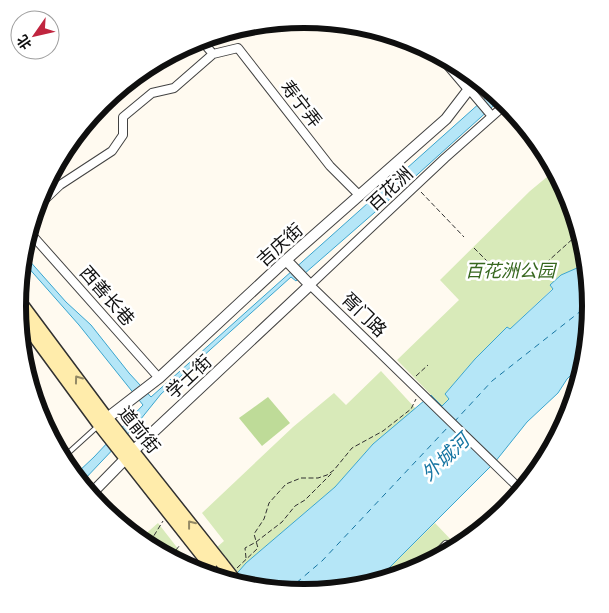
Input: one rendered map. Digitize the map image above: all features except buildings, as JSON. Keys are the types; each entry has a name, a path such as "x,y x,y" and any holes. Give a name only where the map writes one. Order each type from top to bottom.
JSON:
{"main road":[{"name":"道前街","path":"26,310 103,421"},
{"name":"道前街","path":"27,325 217,569"},
{"name":"道前街","path":"126,450 168,513 187,537 217,569 230,575"}],"street":[{"path":"49,195 60,185 112,151 123,135 123,117 152,93 174,88 213,54 206,46"},
{"name":"寿宁弄","path":"213,54 238,48 330,166 360,196"},
{"path":"459,75 474,90 490,115"},
{"name":"吉庆街","path":"103,421 159,378 446,119 474,90"},
{"name":"百花洲","path":"308,282 416,186 499,108"},
{"name":"西善长巷","path":"35,238 159,378"},
{"name":"胥门路","path":"288,262 517,487"},
{"name":"学士街","path":"95,489 126,450 308,282"}],"lane":[{"path":"69,454 103,421"}],"path":[{"path":"416,186 464,238"},
{"path":"546,262 574,238"},
{"path":"474,248 491,265"},
{"path":"410,381 428,365"},
{"path":"247,559 245,548 282,522 295,506 309,496 334,470 352,448 383,431 411,409 420,391"},
{"path":"234,576 258,548 254,534 264,519 269,503 286,484 301,478 318,478 334,470"},
{"path":"152,539 168,513"},
{"path":"174,552 187,537"}],"green space":[{"name":"百花洲公园","path":"549,175 568,217 579,266 561,275 550,285 553,288 510,329 507,327 475,359 445,394 449,399 442,406 397,360 459,300 440,280 530,191"},
{"path":"381,371 416,409 373,444 335,487 246,563 235,576 198,564 224,541 202,513 293,427 334,393 346,405"},
{"path":"268,397 290,423 262,446 239,418"},
{"path":"158,523 185,558 145,534"},
{"path":"435,523 453,542 411,564 384,573"}],"water":[{"path":"487,96 495,104 296,281 291,277 161,394 136,425 86,478 80,470 143,405 79,325 29,269 30,262 66,302 91,325 129,373 151,397"},
{"name":"外城河","path":"579,266 583,306 580,343 575,371 558,393 527,422 495,462 384,573 341,582 304,585 268,582 235,576 246,563 335,487 373,444 431,395 442,406 449,399 445,394 475,359 507,327 510,329 553,289 550,285 561,275"}],"ferry route":[{"path":"454,422 492,381 583,309"},
{"path":"294,584 322,561 449,426"}]}
